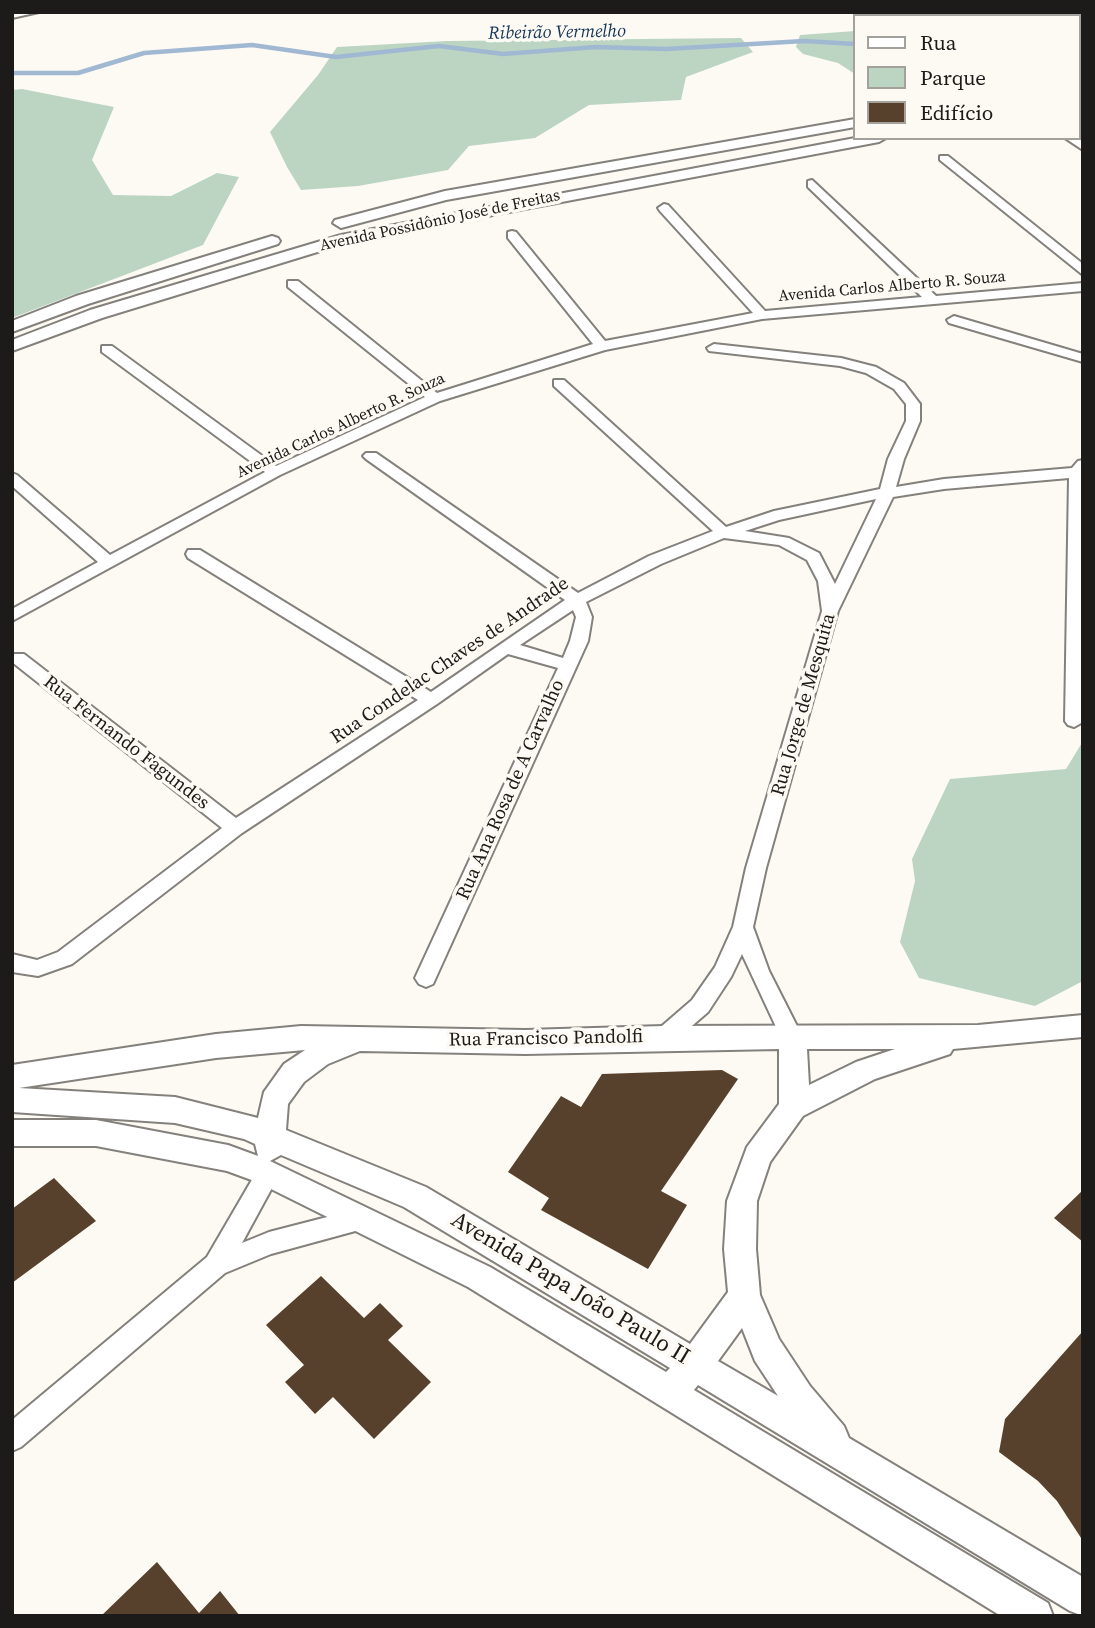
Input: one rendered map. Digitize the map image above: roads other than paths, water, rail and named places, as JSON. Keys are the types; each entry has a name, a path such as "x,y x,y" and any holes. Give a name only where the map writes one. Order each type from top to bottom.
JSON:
{"street":[{"path":"12,15 34,12"},
{"name":"Avenida Possidônio José de Freitas","path":"331,225 445,196 853,123"},
{"name":"Avenida Possidônio José de Freitas","path":"12,346 96,313 346,238 868,140"},
{"path":"944,158 1083,271"},
{"path":"812,184 934,301"},
{"path":"664,208 762,315"},
{"path":"512,234 602,346"},
{"path":"12,327 82,300 282,239"},
{"path":"293,284 435,398"},
{"name":"Avenida Carlos Alberto R. Souza","path":"12,616 275,472 435,398 602,346 762,315 1083,287"},
{"path":"954,320 1083,358"},
{"name":"Rua Jorge de Mesquita","path":"663,1038 699,1006 724,971 743,927 756,868 831,611 887,492 896,459 913,421 913,404 899,386 871,370 841,362 714,348"},
{"path":"107,349 275,472"},
{"path":"559,383 724,533 783,541 813,557 826,581 831,611"},
{"path":"371,456 577,600"},
{"path":"1074,721 1081,469"},
{"name":"Rua Condelac Chaves de Andrade","path":"12,962 37,968 65,958 235,828 431,700 577,600 655,560 724,533 807,508 887,492 1081,469"},
{"path":"12,478 109,563"},
{"path":"194,554 431,700"},
{"name":"Rua Ana Rosa de A Carvalho","path":"426,978 579,641 584,617 577,600"},
{"path":"505,647 568,665"},
{"name":"Rua Fernando Fagundes","path":"18,658 235,828"},
{"path":"743,927 758,971 792,1038 795,1074 793,1107"},
{"name":"Rua Francisco Pandolfi","path":"12,1077 216,1046 301,1038 525,1042 663,1038 978,1037 1083,1026"},
{"path":"844,1452 799,1398 767,1349 744,1295 740,1249 741,1201 757,1156 793,1107 866,1070 908,1054 978,1037"},
{"path":"216,1265 268,1173 269,1134 274,1101 294,1073 318,1056 357,1040"},
{"name":"Avenida Papa João Paulo II","path":"12,1100 175,1110 269,1134 415,1197 844,1452 1083,1598"},
{"name":"Avenida Papa João Paulo II","path":"12,1133 96,1133 229,1158 268,1173 479,1277 1035,1616"},
{"path":"12,1438 216,1265 269,1243 362,1219"},
{"path":"670,1393 722,1330 744,1295"}],"waterway":[{"name":"Ribeirão Vermelho","path":"12,73 78,73 144,53 252,45 336,57 439,46 503,54 596,47 666,49 804,41 853,44"}]}
